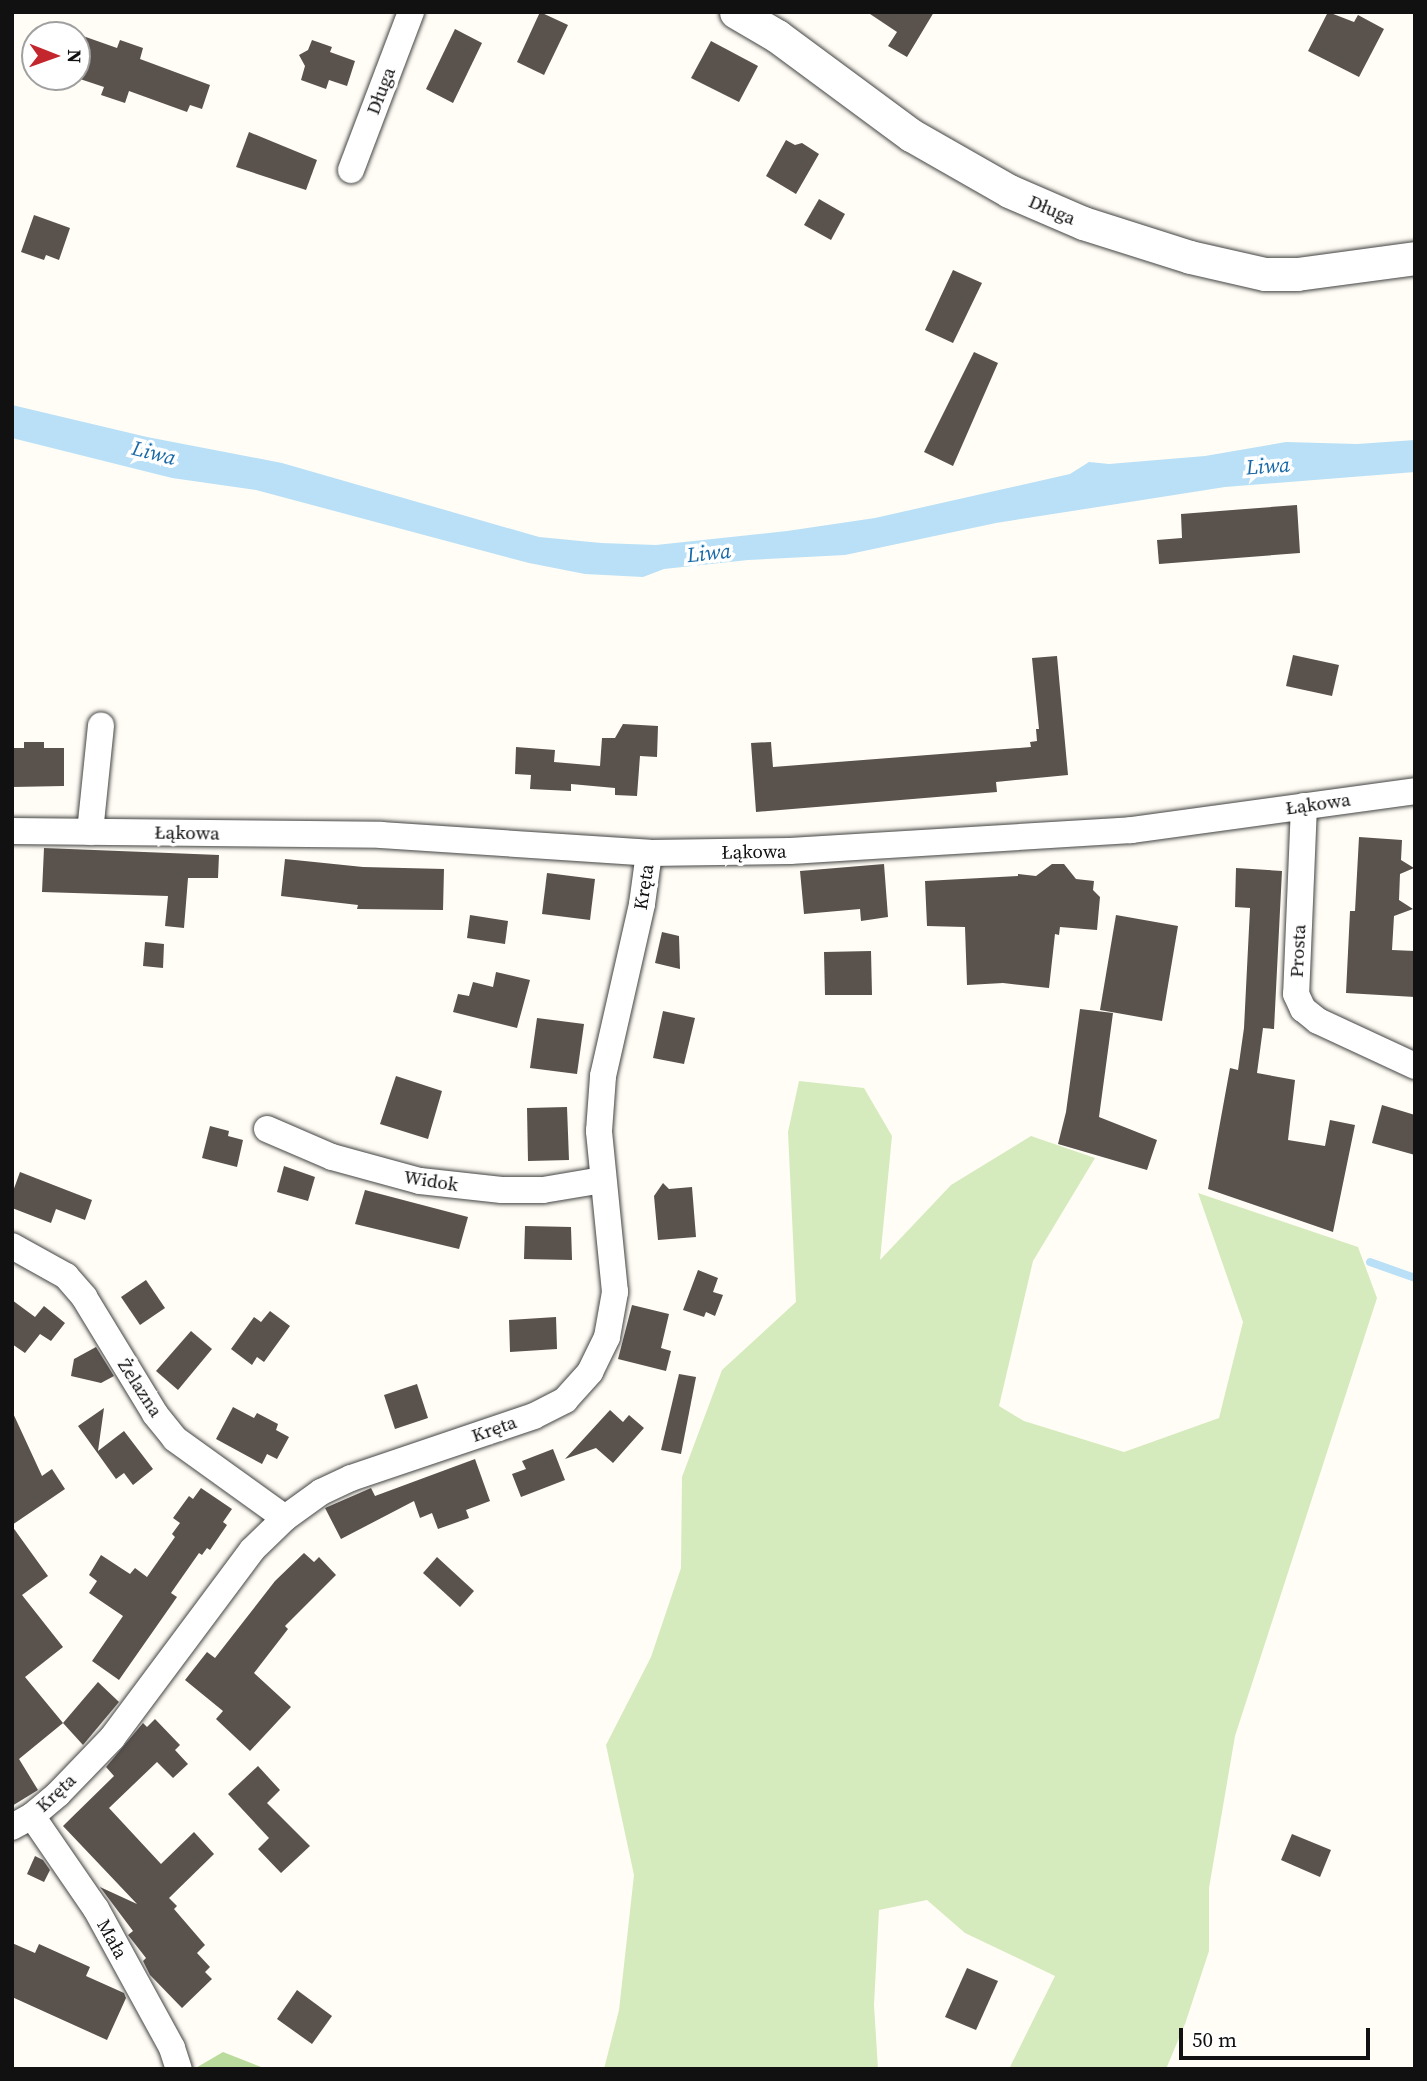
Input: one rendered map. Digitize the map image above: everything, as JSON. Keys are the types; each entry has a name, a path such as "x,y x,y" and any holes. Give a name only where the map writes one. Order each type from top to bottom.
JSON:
{"street":[{"name":"Długa","path":"351,170 411,12"},
{"name":"Długa","path":"736,12 777,36 911,135 1009,191 1101,229 1190,257 1265,274 1328,271 1415,258"},
{"path":"90,832 101,726"},
{"name":"Łąkowa","path":"12,831 381,835 649,853 790,851 1131,830 1415,790"},
{"name":"Prosta","path":"1304,806 1296,994 1303,1010 1318,1021 1415,1066"},
{"name":"Kręta","path":"22,1822 112,1738 252,1550 285,1518 321,1492 351,1478 534,1416 565,1401 590,1372 607,1336 615,1292 599,1131 603,1076 642,904 649,853"},
{"name":"Widok","path":"267,1129 332,1157 420,1181 502,1190 543,1190 603,1180"},
{"name":"Żelazna","path":"12,1246 66,1276 84,1297 155,1414 175,1439 285,1518"},
{"name":"Mała","path":"22,1822 96,1909 172,2048 179,2069"}],"green space":[{"path":"799,1081 864,1088 892,1136 880,1260 951,1185 1031,1136 1095,1158 1033,1261 999,1406 1024,1421 1124,1452 1219,1418 1243,1322 1198,1193 1358,1247 1377,1298 1235,1736 1209,1888 1209,1951 1185,2024 1166,2069 1009,2069 1055,1976 965,1933 927,1900 879,1910 874,2005 878,2069 604,2069 619,2010 634,1875 606,1745 651,1657 681,1568 682,1477 722,1370 796,1302 788,1132"},
{"path":"223,2052 266,2069 194,2069"}],"water":[{"name":"Liwa","path":"12,405 147,437 282,463 539,537 601,543 656,545 787,531 875,518 1070,474 1089,462 1109,464 1205,456 1286,442 1357,444 1415,440 1415,472 1225,487 996,523 845,555 748,560 664,569 643,577 585,574 529,563 256,490 172,478 12,438"}],"building":[{"path":"540,12 568,25 544,75 517,62"},
{"path":"867,12 934,12 907,57 888,46 897,32"},
{"path":"1328,12 1354,22 1358,15 1384,29 1359,77 1308,51"},
{"path":"455,29 482,43 453,103 426,89"},
{"path":"91,39 117,48 120,40 143,48 140,59 210,85 202,109 190,105 187,112 129,91 125,103 101,95 104,87 91,83"},
{"path":"312,40 332,47 330,52 355,61 347,86 329,80 326,89 301,80 305,66 299,55 308,50"},
{"path":"711,41 758,66 739,102 691,78"},
{"path":"249,132 317,160 306,190 236,167"},
{"path":"786,140 795,145 802,143 819,154 796,194 766,176"},
{"path":"819,199 845,214 831,240 804,225"},
{"path":"34,215 70,228 59,260 46,255 44,260 21,252"},
{"path":"953,270 982,283 953,343 925,330"},
{"path":"974,352 998,363 953,466 924,452"},
{"path":"1297,505 1300,553 1159,564 1157,540 1182,538 1181,514"},
{"path":"1293,655 1339,665 1332,696 1286,686"},
{"path":"1057,656 1068,775 996,782 997,792 756,812 751,743 771,742 773,767 1031,747 1030,742 1037,741 1036,729 1039,729 1032,658"},
{"path":"623,724 658,726 657,757 640,756 637,796 615,795 615,788 571,784 571,791 530,789 531,775 515,774 516,747 555,750 554,762 600,766 602,738 615,738"},
{"path":"24,742 44,742 44,748 64,748 64,786 12,787 12,748 24,748"},
{"path":"1359,837 1402,840 1401,860 1414,868 1400,874 1399,900 1413,909 1394,916 1392,950 1415,951 1415,997 1346,993 1350,911 1355,911"},
{"path":"44,848 219,855 218,878 188,878 184,928 165,926 168,896 42,892"},
{"path":"285,859 363,867 444,869 443,910 357,909 358,905 281,896"},
{"path":"884,864 888,917 861,921 860,909 804,914 800,871"},
{"path":"1052,864 1064,864 1076,879 1094,881 1093,890 1100,897 1097,930 1060,927 1059,935 1055,934 1049,988 1003,983 967,985 965,927 927,926 925,881 1018,874 1036,876"},
{"path":"1236,868 1282,871 1274,1029 1263,1028 1257,1073 1295,1080 1288,1140 1325,1146 1330,1120 1355,1125 1333,1232 1208,1189 1230,1068 1238,1070 1244,1028 1250,908 1235,907"},
{"path":"547,873 595,879 590,920 542,914"},
{"path":"470,915 508,921 505,944 467,938"},
{"path":"1116,915 1178,926 1162,1021 1100,1010"},
{"path":"662,932 679,936 680,969 655,963"},
{"path":"145,942 164,944 163,968 143,966"},
{"path":"871,951 872,995 825,995 824,952"},
{"path":"496,972 530,980 517,1028 453,1012 458,994 469,996 473,982 493,987"},
{"path":"1080,1009 1113,1013 1099,1117 1157,1140 1147,1170 1058,1144 1066,1112"},
{"path":"663,1011 695,1018 684,1064 653,1058"},
{"path":"537,1018 584,1024 577,1074 530,1068"},
{"path":"396,1076 442,1091 428,1139 380,1124"},
{"path":"1382,1105 1415,1115 1415,1155 1372,1143"},
{"path":"567,1107 569,1160 528,1161 527,1108"},
{"path":"210,1126 229,1131 228,1136 243,1140 237,1167 202,1158"},
{"path":"284,1166 315,1177 308,1201 277,1192"},
{"path":"20,1172 92,1200 85,1220 56,1209 51,1223 12,1208 12,1194"},
{"path":"663,1183 669,1189 692,1187 696,1237 658,1240 654,1196"},
{"path":"365,1190 468,1217 459,1249 355,1224"},
{"path":"525,1226 571,1227 572,1260 524,1259"},
{"path":"698,1270 718,1278 713,1292 723,1295 715,1316 706,1312 704,1317 683,1310"},
{"path":"146,1280 165,1308 140,1325 121,1297"},
{"path":"12,1300 35,1317 44,1306 65,1323 51,1341 40,1334 25,1353 12,1344"},
{"path":"632,1305 669,1314 661,1348 671,1351 666,1371 618,1359"},
{"path":"270,1311 290,1326 264,1362 257,1357 252,1365 231,1349 254,1317 261,1322"},
{"path":"556,1317 557,1349 510,1352 509,1320"},
{"path":"191,1331 212,1349 178,1390 156,1371"},
{"path":"96,1347 114,1376 101,1383 71,1376 74,1359"},
{"path":"679,1374 696,1377 681,1454 661,1450"},
{"path":"417,1384 428,1418 395,1429 384,1395"},
{"path":"233,1407 254,1418 257,1413 278,1424 276,1430 289,1437 277,1459 267,1454 262,1464 216,1439"},
{"path":"104,1408 98,1451 124,1431 153,1469 133,1485 124,1473 116,1479 78,1426"},
{"path":"610,1410 623,1422 629,1415 644,1428 613,1463 596,1448 565,1459"},
{"path":"12,1411 42,1476 52,1469 65,1489 12,1525"},
{"path":"553,1449 565,1480 521,1497 512,1474 526,1469 522,1461"},
{"path":"475,1459 490,1501 466,1510 469,1518 438,1529 432,1513 420,1518 414,1501 341,1539 325,1508 371,1488 375,1496"},
{"path":"201,1488 232,1509 223,1522 227,1525 210,1550 207,1548 202,1555 199,1553 171,1593 177,1597 119,1680 92,1661 123,1616 89,1593 97,1581 89,1575 101,1555 130,1574 135,1568 147,1577 175,1537 172,1534 180,1523 173,1518 189,1496 193,1499"},
{"path":"12,1526 48,1576 22,1595 63,1647 25,1677 63,1723 19,1759 38,1790 12,1806"},
{"path":"304,1553 314,1562 319,1557 336,1575 285,1626 288,1629 254,1673 291,1707 250,1751 216,1719 223,1711 185,1680 207,1652 215,1658 275,1581"},
{"path":"437,1557 474,1591 460,1607 423,1573"},
{"path":"98,1682 119,1702 83,1745 63,1723"},
{"path":"155,1719 180,1745 175,1750 188,1764 173,1778 157,1762 109,1808 161,1864 194,1832 214,1854 169,1898 177,1906 174,1909 205,1945 197,1953 210,1967 205,1972 212,1979 182,2008 150,1975 143,1961 146,1958 128,1935 133,1931 100,1887 137,1904 63,1826 114,1776 106,1767 143,1723 147,1727"},
{"path":"258,1766 280,1790 267,1803 310,1846 281,1873 258,1849 269,1838 228,1794"},
{"path":"1292,1834 1331,1850 1320,1877 1281,1860"},
{"path":"35,1856 43,1860 50,1870 44,1882 27,1874"},
{"path":"12,1943 35,1953 39,1944 90,1967 86,1976 124,1993 126,1998 107,2040 12,1997"},
{"path":"967,1968 998,1981 976,2030 945,2017"},
{"path":"297,1990 332,2016 312,2044 277,2019"}],"waterway":[{"path":"1370,1262 1415,1278"}]}
